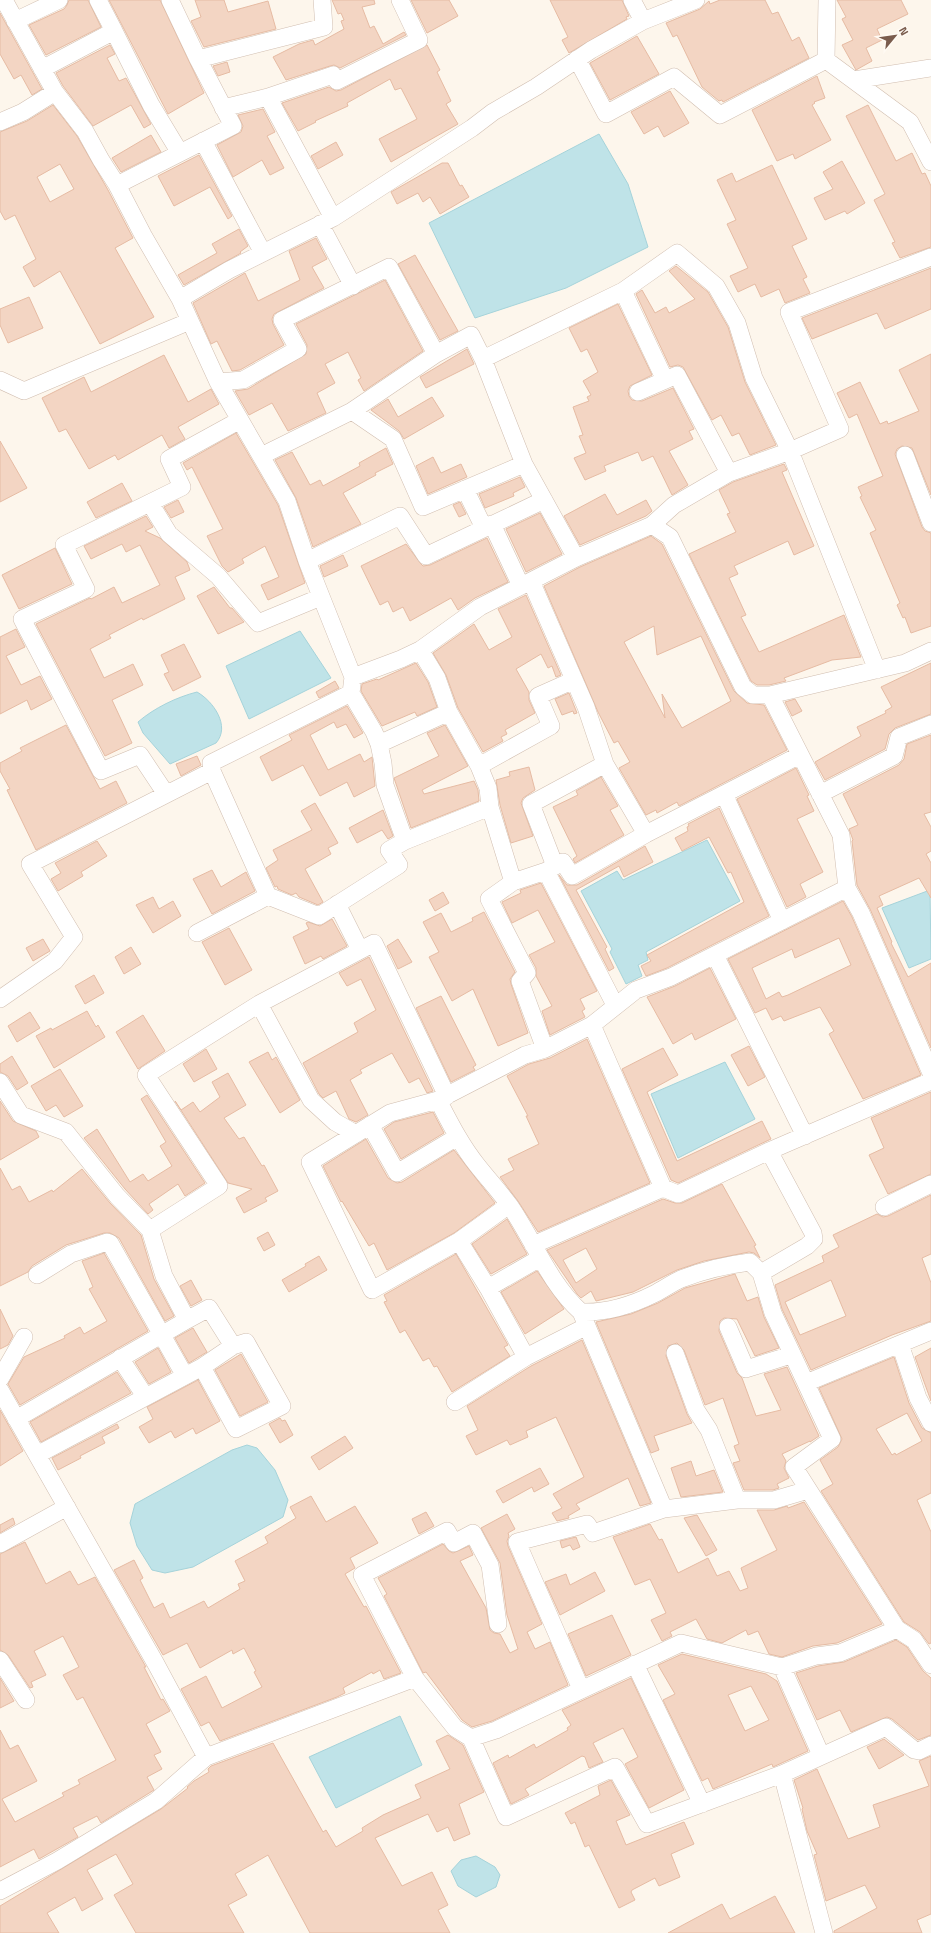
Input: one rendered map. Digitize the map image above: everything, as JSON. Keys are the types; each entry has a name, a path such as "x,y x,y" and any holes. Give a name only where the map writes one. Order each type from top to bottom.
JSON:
{"street":[{"path":"4,0 55,92 85,131 117,185 143,235 180,299 218,382 287,501 352,685 379,744 383,763 385,785 405,841"},
{"path":"15,21 59,0"},
{"path":"98,0 151,105 180,153"},
{"path":"117,185 232,126 170,0"},
{"path":"198,59 324,27 322,0"},
{"path":"223,108 268,97 333,75 337,81 419,40 400,0"},
{"path":"632,0 643,21"},
{"path":"180,299 212,279 326,221 472,128 493,112 536,87 577,59 643,21 696,0"},
{"path":"826,60 827,0"},
{"path":"42,69 114,31"},
{"path":"577,59 606,114 674,77 720,115 826,60"},
{"path":"826,60 910,122 931,162"},
{"path":"854,80 931,68"},
{"path":"0,122 22,112 55,92"},
{"path":"268,97 326,221 353,286"},
{"path":"202,141 263,253"},
{"path":"483,359 623,291 677,253 716,286 736,323 754,378 790,451 877,670"},
{"path":"490,807 405,841 389,850 399,865 319,916 268,896 212,771 211,763 352,685 420,650 480,607 576,558 652,525 674,505 729,473 790,451 840,429 789,312 931,257"},
{"path":"218,382 243,380 298,349 282,320 389,267 436,354"},
{"path":"623,291 665,380"},
{"path":"0,380 24,391 190,320"},
{"path":"261,456 352,411 436,354 471,335 483,359 524,464 576,558"},
{"path":"638,392 677,375 729,473"},
{"path":"352,411 393,439 423,507 524,464"},
{"path":"166,794 140,755 101,771 22,619 86,589 64,545 182,487 168,459 240,420"},
{"path":"906,455 931,523"},
{"path":"465,489 526,583 586,707 605,764 646,834"},
{"path":"307,561 400,516 426,556 544,500"},
{"path":"150,503 169,534 218,576 258,624 321,597"},
{"path":"652,525 670,537 743,687 753,695 770,695 877,670 905,663 931,651"},
{"path":"420,650 437,678 449,712 479,766 488,788 490,807 513,882"},
{"path":"479,766 551,726 538,696 574,680"},
{"path":"770,695 841,835 847,888 861,913 931,1073"},
{"path":"379,744 449,712"},
{"path":"820,794 894,756 899,737 931,724"},
{"path":"545,1049 520,981 527,973 489,898 513,882 550,869 563,862 572,876 646,834 800,755"},
{"path":"605,764 531,804 550,869 615,1005"},
{"path":"0,999 55,961 74,937 30,864 212,771"},
{"path":"724,794 782,921"},
{"path":"510,1206 459,1241 372,1290 310,1162 390,1113 442,1098 525,1055 545,1049 592,1025 615,1005 636,990 671,977 847,888"},
{"path":"197,933 268,896"},
{"path":"338,904 360,950"},
{"path":"150,1230 219,1186 146,1075 259,1004 374,943 442,1098 457,1137 476,1165 510,1206 537,1252 569,1301 584,1319 664,1509"},
{"path":"715,955 805,1136"},
{"path":"259,1004 311,1100 335,1122 363,1129 397,1173 457,1137"},
{"path":"592,1025 663,1188 678,1194 769,1151 931,1081"},
{"path":"0,1082 21,1115 66,1132 117,1196 150,1230 164,1276 187,1320"},
{"path":"761,1273 807,1246 814,1239 813,1233 769,1151"},
{"path":"884,1207 931,1184"},
{"path":"488,1288 537,1252 663,1188"},
{"path":"459,1241 488,1288 526,1357"},
{"path":"37,1275 71,1254 107,1242 110,1243 185,1376"},
{"path":"455,1402 584,1319 598,1312 631,1303 654,1294 680,1279 728,1265 750,1262 761,1273 773,1313 791,1355 832,1439 794,1467 897,1629 914,1640 929,1657"},
{"path":"16,1419 209,1308 233,1346"},
{"path":"728,1327 746,1370 791,1355"},
{"path":"806,1383 931,1331"},
{"path":"0,1378 24,1337"},
{"path":"37,1455 145,1396 202,1367 233,1346 246,1342 282,1406 236,1429 202,1367"},
{"path":"900,1344 918,1398 931,1423"},
{"path":"675,1353 696,1410 709,1430 737,1500"},
{"path":"120,1358 145,1396"},
{"path":"0,1390 156,1664 206,1757"},
{"path":"581,1689 517,1542 587,1524 593,1533 664,1509 737,1500 774,1500 808,1490"},
{"path":"0,1544 67,1507"},
{"path":"498,1624 490,1565 473,1534 454,1543 447,1531 362,1575 415,1678 454,1728 471,1738 506,1817 615,1767 647,1824 782,1774 821,1755 886,1727 914,1750 919,1751 931,1745"},
{"path":"471,1738 496,1730 681,1643 782,1667 816,1656 840,1654 897,1629"},
{"path":"0,1660 26,1700"},
{"path":"635,1664 702,1804"},
{"path":"782,1667 821,1755"},
{"path":"0,1891 57,1861 156,1801 206,1757 415,1678"},
{"path":"782,1774 822,1932"}],"water":[{"path":"599,134 628,184 648,247 566,288 475,318 429,223"},
{"path":"300,631 331,678 249,719 226,666"},
{"path":"197,692 209,701 218,714 222,729 220,736 216,743 170,764 143,733 138,722 151,712 166,704"},
{"path":"707,840 740,901 646,952 648,960 638,965 642,976 626,984 610,952 612,949 581,891 617,871 623,880"},
{"path":"930,890 931,959 909,968 882,908"},
{"path":"725,1062 755,1119 678,1158 651,1094"},
{"path":"247,1445 257,1448 275,1470 288,1500 283,1517 193,1567 165,1573 152,1570 137,1546 130,1523 135,1504 232,1450"},
{"path":"400,1716 422,1765 336,1808 309,1757"},
{"path":"476,1856 495,1867 500,1875 496,1887 476,1897 458,1886 451,1871 461,1860"}],"building":[{"path":"69,0 88,0 101,27 46,55 29,25 64,9"},
{"path":"109,0 160,0 204,93 168,114"},
{"path":"195,0 224,0 228,12 268,1 276,29 204,47 191,21 201,17"},
{"path":"332,0 374,0 375,4 362,7 370,28 374,26 383,44 404,32 406,35 340,68 334,65 286,80 273,57 299,44 313,40 315,45 344,29 341,21 344,20 341,13 338,14"},
{"path":"411,0 449,0 458,16 427,33"},
{"path":"550,0 622,0 629,16 626,17 627,19 569,53 562,40 568,37"},
{"path":"720,0 765,0 772,14 778,12 792,41 799,37 809,58 723,102 722,100 719,101 702,87 677,35 673,37 666,23 700,9 709,1 710,4"},
{"path":"837,0 901,0 908,14 877,29 882,40 866,48 872,61 856,70 842,45 853,40 842,19 846,17"},
{"path":"0,13 42,89 32,95 21,75 14,79 0,54"},
{"path":"637,36 659,74 610,100 590,63"},
{"path":"110,45 115,54 107,58 119,81 126,78 151,124 144,128 131,105 93,126 63,86 56,73"},
{"path":"427,45 440,70 437,72 451,101 446,104 458,124 391,162 379,139 417,119 401,88 395,90 390,79 347,103 348,106 315,121 316,122 298,131 282,103 329,87 336,91 341,90"},
{"path":"227,62 230,72 218,76 213,66"},
{"path":"817,76 825,98 814,102 815,103 812,105 831,140 795,159 793,154 777,161 752,110"},
{"path":"670,91 689,123 664,137 658,126 644,134 631,112"},
{"path":"53,105 77,136 133,238 115,248 154,317 100,344 60,271 34,287 23,267 36,259 15,215 5,220 0,211 0,132 27,121","holes":["60,164 74,189 50,202 37,177"]},
{"path":"868,105 896,161 912,153 922,174 925,173 931,186 931,247 900,258 892,243 895,242 874,200 885,194 846,116"},
{"path":"263,109 275,132 267,136 284,168 270,175 262,160 233,177 217,145 241,132 243,126 238,115"},
{"path":"151,135 161,152 121,172 112,158"},
{"path":"336,142 343,155 318,169 311,156"},
{"path":"199,155 232,216 228,219 210,187 174,206 158,176"},
{"path":"842,161 865,203 847,214 845,211 825,220 814,198 833,189 823,172"},
{"path":"442,163 448,163 460,186 462,185 469,197 440,214 430,197 423,202 418,193 397,204 391,192"},
{"path":"772,165 807,239 792,246 807,277 803,279 810,293 785,303 779,289 761,297 755,284 738,292 730,276 748,268 727,224 736,220 717,180 732,173 736,182"},
{"path":"239,229 248,246 240,252 241,253 184,285 178,275 217,253 212,244"},
{"path":"316,238 327,259 312,267 324,288 274,314 272,319 273,324 284,345 240,370 232,371 217,341 211,344 193,303 245,273 258,301 300,280 289,251"},
{"path":"415,255 458,331 440,340 398,264"},
{"path":"676,266 708,292 728,327 745,382 776,445 750,455 739,433 732,436 721,415 712,420 683,367 678,365 670,367 636,294 642,290 655,313 666,307 669,313 695,299 669,271"},
{"path":"931,268 931,309 885,329 877,313 812,339 802,318"},
{"path":"385,280 423,351 364,391 358,380 361,378 348,352 325,364 335,383 317,393 326,413 288,431 272,403 249,415 235,391 248,389 306,354 307,345 296,324"},
{"path":"29,297 43,328 8,343 0,325 0,309"},
{"path":"618,304 652,375 630,386 628,391 629,396 632,400 642,401 673,388 694,429 689,431 693,439 669,451 688,485 672,495 653,456 642,461 638,452 604,466 606,471 585,480 574,458 586,453 579,436 583,435 573,407 589,401 587,397 591,395 583,381 598,372 587,349 581,352 569,328"},
{"path":"467,349 474,364 426,388 420,377"},
{"path":"931,354 931,495 912,448 902,446 897,449 895,454 922,527 925,531 931,533 931,626 911,633 905,617 903,618 897,605 900,603 870,533 876,530 860,497 862,496 858,487 883,476 857,414 849,418 837,393 860,382 880,424 887,421 888,424 919,411 899,370"},
{"path":"164,355 188,402 211,389 219,404 178,427 185,439 169,448 162,435 118,460 115,455 89,469 66,429 59,432 42,398 84,377 91,392"},
{"path":"432,397 444,416 404,439 399,431 371,410 388,399 398,417"},
{"path":"236,433 278,505 305,583 268,600 261,585 279,577 265,546 242,559 244,563 228,572 222,566 207,536 223,529 192,467 187,470 183,463"},
{"path":"0,441 27,488 0,502"},
{"path":"386,448 393,464 375,473 376,475 343,493 361,524 313,547 296,498 275,460 292,452 310,485 320,480 323,486 360,466 359,463"},
{"path":"433,457 441,473 461,464 467,477 428,494 416,466"},
{"path":"784,464 787,470 782,472 814,546 794,555 788,541 734,566 738,574 729,578 746,615 741,617 759,652 844,615 861,657 832,660 784,678 786,681 769,685 757,685 751,681 689,554 736,532 727,514 730,513 719,490 733,482"},
{"path":"520,477 525,487 513,493 514,496 485,508 479,494"},
{"path":"122,483 132,501 96,518 87,502"},
{"path":"605,494 617,515 646,500 652,511 646,516 580,545 564,516"},
{"path":"178,500 184,512 171,518 164,507"},
{"path":"460,502 466,514 459,517 453,505"},
{"path":"540,513 562,554 526,572 506,529"},
{"path":"146,516 153,527 145,531 160,538 187,562 190,570 175,577 185,599 143,620 142,618 109,635 111,638 90,649 104,678 133,664 143,685 112,700 132,743 105,756 36,624 114,587 122,603 160,585 140,545 126,552 122,544 91,559 84,546"},
{"path":"651,536 662,544 734,691 747,703 764,705 787,750 679,806 677,802 657,813 656,810 646,815 619,768 630,762 618,741 614,743 598,712 544,586 580,567","holes":["654,626 657,655 701,636 731,701 682,728 662,694 665,718 624,642"]},
{"path":"487,538 508,582 475,598 458,610 451,598 410,621 403,607 393,612 388,601 380,605 361,566 406,544 423,566 430,565"},
{"path":"55,548 72,584 19,609 2,575"},
{"path":"343,555 348,566 324,577 320,566"},
{"path":"214,587 230,608 232,608 244,622 218,634 197,596"},
{"path":"526,595 561,675 556,677 552,666 548,668 541,654 516,669 529,692 529,700 535,713 505,730 507,734 501,737 503,741 483,752 458,708 446,675 433,653 474,624 489,650 512,637 498,609"},
{"path":"16,629 25,647 6,656 21,685 40,676 52,699 31,710 27,700 0,714 0,637"},
{"path":"184,644 201,677 173,691 164,674 169,672 161,655"},
{"path":"416,663 428,682 437,707 417,716 415,712 382,726 361,691 362,684 377,679 378,680"},
{"path":"931,663 931,714 895,728 889,734 885,749 825,780 815,762 861,736 857,727 886,713 885,711 892,707 881,687"},
{"path":"335,681 339,688 319,698 316,692"},
{"path":"569,693 577,713 574,714 573,711 562,715 555,699"},
{"path":"795,699 802,711 792,716 785,702"},
{"path":"347,706 363,733 354,738 346,724 337,728 334,722 310,735 328,770 360,754 364,762 372,757 375,786 354,797 347,782 320,796 303,765 272,781 260,757 292,740 289,735"},
{"path":"66,725 100,789 116,781 127,803 36,850 7,790 10,789 0,771 0,763 22,751 20,748"},
{"path":"445,725 468,766 422,790 424,794 474,781 478,790 479,801 411,828 394,778 439,756 427,733"},
{"path":"931,735 931,812 924,814 931,827 931,851 926,854 931,863 931,898 919,878 879,896 883,905 877,908 892,942 891,943 908,977 931,963 931,1048 870,909 857,885 853,840 849,829 858,825 843,794 899,765 904,759 907,744"},
{"path":"197,756 201,765 181,776 176,764"},
{"path":"529,767 535,790 523,798 521,803 533,836 511,843 500,805 496,780 510,776 509,772"},
{"path":"796,768 809,795 807,796 814,811 797,819 823,872 800,884 806,897 787,907 737,799"},
{"path":"601,777 618,806 610,810 624,835 575,863 573,859 577,856 553,807 578,795 576,791"},
{"path":"315,803 338,843 328,848 331,854 305,869 323,902 318,905 299,897 296,893 292,895 278,889 277,886 275,887 266,868 278,860 273,850 312,830 301,811"},
{"path":"719,808 769,916 667,968 646,976 641,966 651,961 647,955 744,902 731,872 728,873 709,837 682,851 675,838 688,831 688,824"},
{"path":"383,810 393,836 388,839 382,830 357,843 349,828"},
{"path":"97,841 107,856 81,872 83,876 58,891 51,879 61,873 55,863"},
{"path":"645,846 653,862 624,877 619,866 576,890 607,947 605,949 614,968 609,971 559,875 567,885 577,885"},
{"path":"212,870 221,887 246,872 255,891 212,914 193,879"},
{"path":"541,883 597,991 580,999 585,1009 582,1011 585,1017 550,1035 542,1011 552,1006 536,976 536,968 529,955 555,942 538,910 512,923 502,902 521,893 520,890"},
{"path":"443,892 449,903 435,911 429,900"},
{"path":"153,897 159,909 173,901 181,916 153,933 136,905"},
{"path":"843,901 852,917 921,1075 863,1099 829,1034 834,1031 820,1007 784,1021 781,1016 772,1020 766,1008 755,1013 728,959","holes":["839,938 851,965 788,995 782,997 779,992 766,999 752,968 792,949 795,958"]},
{"path":"484,912 515,972 510,979 511,984 528,1033 498,1046 473,989 452,1001 429,957 439,952 423,922 441,913 451,932 473,921 472,918"},
{"path":"332,919 347,946 323,959 321,956 305,964 293,937 309,929 306,923 308,922 320,926"},
{"path":"229,928 252,970 225,985 202,942"},
{"path":"43,939 50,951 33,961 26,948"},
{"path":"398,939 412,962 398,969 387,946"},
{"path":"131,947 141,964 124,974 115,957"},
{"path":"369,957 433,1091 427,1093 419,1078 409,1083 392,1053 360,1070 362,1073 350,1080 368,1115 356,1122 349,1119 336,1091 323,1098 319,1094 303,1063 358,1032 354,1023 376,1010 361,979 347,986 339,973"},
{"path":"710,968 736,1019 695,1040 692,1033 673,1044 647,997 675,986"},
{"path":"94,975 104,993 85,1004 75,986"},
{"path":"441,996 476,1065 473,1067 475,1070 451,1082 416,1008"},
{"path":"87,1011 96,1027 98,1025 105,1037 54,1068 36,1036 51,1028 52,1030"},
{"path":"30,1012 40,1028 17,1042 8,1026"},
{"path":"143,1015 165,1051 138,1069 116,1032"},
{"path":"587,1039 650,1183 538,1232 500,1177 514,1170 508,1159 539,1144 526,1116 528,1116 507,1076 529,1064 550,1058"},
{"path":"749,1046 765,1077 748,1086 731,1055"},
{"path":"663,1048 678,1075 647,1092 677,1161 762,1121 771,1139 678,1183 671,1180 622,1069"},
{"path":"206,1049 217,1069 194,1082 183,1064"},
{"path":"268,1052 272,1060 276,1057 300,1100 280,1113 249,1062"},
{"path":"12,1056 28,1083 17,1090 8,1076 0,1072 0,1064"},
{"path":"60,1069 83,1106 64,1117 56,1105 46,1111 31,1086"},
{"path":"228,1073 246,1105 224,1118 239,1139 244,1137 262,1166 264,1165 278,1191 265,1198 267,1201 244,1213 236,1198 252,1189 228,1183 175,1101 181,1110 193,1102 200,1112 220,1097 212,1082"},
{"path":"931,1092 931,1174 888,1194 869,1155 884,1148 871,1118"},
{"path":"147,1095 205,1183 185,1196 178,1184 149,1204 153,1210 148,1214 125,1189 84,1138 97,1129 130,1182 143,1174 148,1181 172,1166 160,1146 166,1142 141,1099"},
{"path":"0,1101 13,1121 36,1131 39,1137 0,1160"},
{"path":"433,1112 444,1133 401,1159 384,1129 394,1122"},
{"path":"366,1139 388,1178 397,1183 402,1182 454,1150 495,1203 454,1233 387,1270 374,1243 369,1246 342,1201 341,1202 323,1166"},
{"path":"0,1168 12,1190 20,1186 29,1202 52,1190 53,1192 82,1169 110,1203 141,1235 154,1279 174,1316 165,1321 119,1238 110,1233 104,1233 66,1245 32,1266 28,1272 0,1286"},
{"path":"722,1184 756,1245 754,1246 760,1258 754,1253 749,1252 704,1261 677,1270 633,1292 596,1301 591,1291 581,1298 577,1294 547,1250 663,1199 675,1203 682,1203","holes":["586,1248 597,1269 576,1283 563,1260"]},
{"path":"931,1195 931,1254 922,1258 931,1283 931,1321 892,1335 811,1370 782,1309 775,1285 824,1262 822,1256 839,1247 833,1235 877,1214 883,1217","holes":["831,1280 846,1316 800,1335 785,1302"]},
{"path":"507,1219 527,1254 491,1274 472,1244"},
{"path":"268,1232 275,1245 264,1251 257,1238"},
{"path":"104,1253 148,1331 20,1405 8,1384 24,1357 65,1338 64,1336 80,1327 84,1334 107,1321 89,1289 93,1287 82,1261"},
{"path":"456,1254 508,1345 504,1347 510,1356 452,1392 437,1366 434,1367 429,1358 423,1361 405,1330 400,1333 384,1302 387,1301 384,1295"},
{"path":"319,1256 327,1270 289,1292 282,1280 306,1266 305,1264"},
{"path":"537,1271 564,1309 525,1334 501,1292"},
{"path":"735,1274 747,1301 758,1297 764,1317 779,1348 755,1356 737,1319 724,1318 720,1321 719,1331 737,1373 742,1378 756,1416 781,1410 764,1374 787,1367 819,1436 810,1442 782,1454 786,1461 784,1468 789,1478 777,1484 779,1488 773,1490 744,1490 733,1463 740,1461 734,1446 739,1444 723,1398 705,1405 684,1350 677,1343 668,1346 666,1356 687,1414 692,1423 654,1436 659,1450 651,1453 596,1322 631,1314 658,1303 685,1288"},
{"path":"191,1280 202,1300 191,1306 180,1286"},
{"path":"0,1309 13,1336 8,1345 0,1349"},
{"path":"193,1328 207,1352 189,1363 175,1338"},
{"path":"582,1340 651,1503 640,1506 628,1478 576,1504 580,1509 568,1516 569,1518 557,1521 552,1513 562,1508 553,1494 584,1477 556,1417 526,1431 528,1437 510,1445 507,1440 476,1455 466,1436 478,1430 467,1406 531,1366"},
{"path":"158,1348 171,1372 149,1384 135,1362"},
{"path":"931,1348 931,1401 915,1357"},
{"path":"241,1354 268,1402 240,1416 215,1370"},
{"path":"894,1357 909,1403 922,1428 931,1433 931,1493 917,1500 931,1532 931,1643 929,1644 920,1632 904,1622 821,1491 833,1484 820,1460 838,1447 842,1439 819,1388","holes":["907,1413 922,1441 896,1455 895,1453 892,1455 876,1429"]},
{"path":"117,1372 131,1393 41,1442 30,1422"},
{"path":"198,1380 220,1421 196,1434 193,1428 175,1438 171,1431 149,1443 139,1427 153,1419 147,1407"},
{"path":"0,1410 23,1451 0,1466"},
{"path":"280,1418 282,1421 285,1420 293,1435 280,1443 269,1424"},
{"path":"117,1424 119,1428 102,1437 105,1443 58,1470 52,1458"},
{"path":"345,1436 353,1448 319,1470 311,1457"},
{"path":"691,1461 696,1476 714,1470 723,1492 681,1497 671,1468"},
{"path":"540,1468 549,1484 534,1492 532,1487 503,1503 496,1491"},
{"path":"311,1496 326,1522 355,1506 378,1543 350,1558 355,1568 345,1574 364,1607 366,1606 401,1673 384,1679 380,1670 373,1674 372,1672 343,1688 345,1693 337,1697 220,1741 209,1722 201,1726 181,1689 206,1676 222,1708 262,1687 254,1672 256,1671 244,1648 233,1654 232,1650 200,1668 187,1643 163,1655 114,1570 134,1560 143,1578 140,1580 154,1608 163,1603 170,1618 204,1601 208,1608 240,1589 238,1584 245,1581 235,1561 268,1543 265,1537 296,1518 290,1507"},
{"path":"804,1502 882,1624 837,1643 813,1646 782,1657 769,1654 758,1631 748,1635 746,1630 722,1643 707,1639 696,1619 670,1632 672,1636 662,1641 651,1620 666,1613 650,1579 635,1585 613,1537 650,1524 659,1540 662,1539 678,1573 708,1558 717,1576 729,1571 740,1591 748,1588 741,1568 777,1550 757,1510 774,1510 787,1506 788,1508"},
{"path":"426,1512 434,1526 419,1534 412,1519"},
{"path":"507,1514 515,1529 508,1533 508,1546 542,1624 527,1632 535,1649 550,1642 568,1685 492,1721 472,1727 462,1720 426,1672 423,1673 384,1596 387,1594 378,1578 443,1544 453,1553 469,1546 473,1555 460,1561 486,1608 490,1630 494,1633 500,1634 510,1653 518,1649 507,1615 500,1563 481,1528"},
{"path":"697,1515 717,1550 706,1556 684,1518"},
{"path":"13,1518 15,1524 0,1533 0,1525"},
{"path":"576,1537 580,1547 573,1550 570,1545 562,1548 560,1541"},
{"path":"25,1542 46,1584 70,1571 78,1585 95,1577 146,1667 144,1667 161,1700 163,1699 170,1711 146,1724 161,1752 154,1755 162,1769 147,1777 154,1790 101,1823 97,1816 73,1828 78,1837 39,1859 34,1849 0,1867 0,1730 10,1749 18,1745 37,1781 2,1799 15,1822 64,1796 62,1793 80,1784 78,1780 116,1760 83,1697 77,1700 63,1675 79,1667 63,1636 34,1651 46,1675 31,1682 33,1687 30,1688 8,1655 0,1650 0,1554"},
{"path":"595,1572 605,1591 560,1615 545,1582 566,1574 570,1585"},
{"path":"612,1615 631,1655 586,1676 568,1634"},
{"path":"896,1640 907,1647 923,1671 931,1678 931,1735 918,1740 892,1719 887,1717 851,1732 840,1710 817,1720 796,1673 818,1666 844,1662"},
{"path":"682,1654 766,1674 777,1681 808,1751 773,1767 772,1764 713,1789 708,1778 702,1781 663,1700 675,1694 658,1665","holes":["751,1686 769,1720 745,1731 728,1695"]},
{"path":"0,1678 14,1701 0,1708"},
{"path":"631,1678 684,1790 649,1808 625,1764 638,1757 623,1728 593,1743 603,1762 589,1768 585,1757 582,1756 525,1789 529,1795 511,1804 493,1763 508,1755 509,1758 534,1744 536,1748 568,1730 567,1728 571,1725 562,1710"},
{"path":"448,1735 463,1745 484,1792 459,1804 470,1834 454,1841 448,1827 437,1832 428,1814 375,1838 402,1886 432,1872 448,1905 438,1910 450,1933 310,1933 268,1855 235,1874 247,1895 228,1905 244,1933 136,1933 114,1895 133,1884 116,1854 87,1870 103,1899 82,1911 75,1897 47,1913 59,1933 0,1933 0,1906 161,1809 188,1788 187,1787 194,1781 209,1772 208,1769 211,1766 273,1743 323,1832 326,1830 336,1847 363,1831 362,1828 383,1815 421,1798 415,1785 450,1769 436,1741"},
{"path":"884,1739 904,1755 879,1769 867,1747"},
{"path":"931,1756 931,1914 917,1920 922,1933 834,1933 834,1931 877,1908 865,1885 826,1901 814,1855 817,1854 807,1831 803,1808 794,1780 817,1769 848,1839 880,1827 873,1805 929,1786 919,1761"},
{"path":"611,1780 630,1815 616,1821 626,1845 684,1822 694,1844 671,1854 680,1877 659,1886 655,1878 632,1890 631,1892 635,1900 619,1908 589,1845 585,1847 575,1822 571,1824 565,1813 600,1795 598,1786"},
{"path":"775,1896 795,1933 668,1933 722,1904 730,1919"}]}
